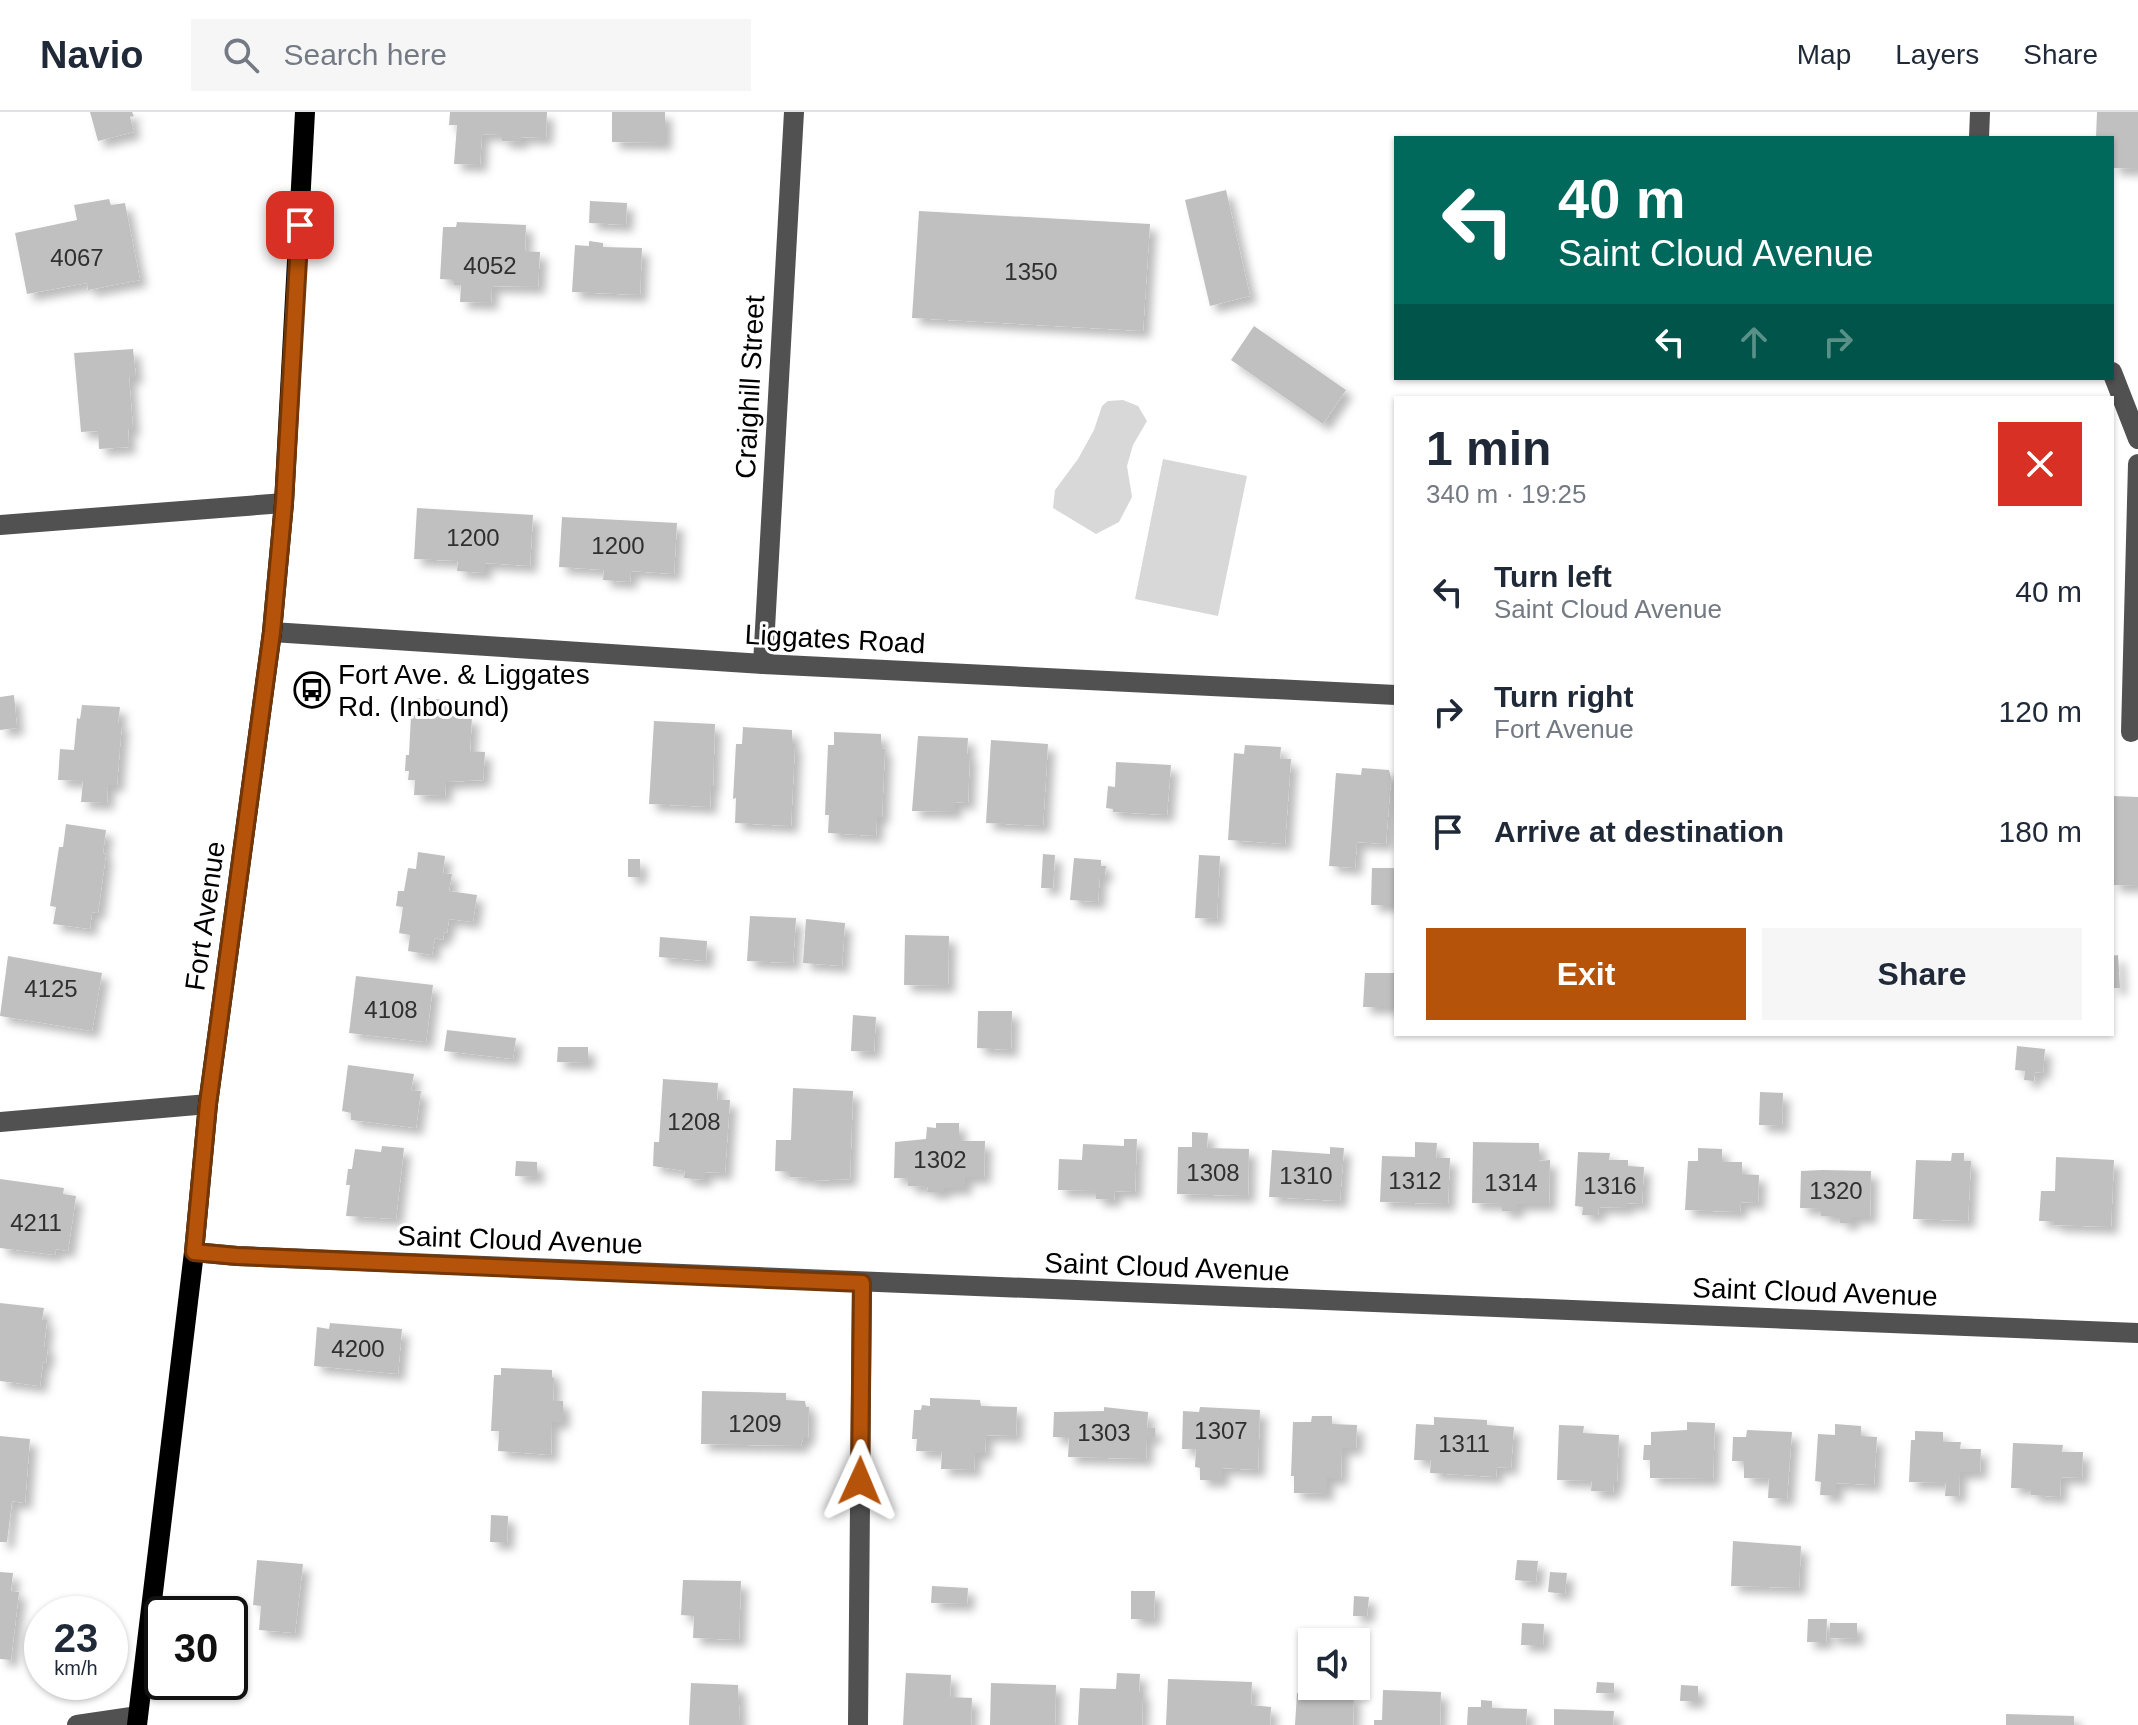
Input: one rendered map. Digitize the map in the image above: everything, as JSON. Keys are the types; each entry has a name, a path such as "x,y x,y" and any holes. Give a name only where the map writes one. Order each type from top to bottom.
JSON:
{"main road":[{"name":"Fort Avenue","path":"138,1720 194,1252 208,1104 272,632 284,503 305,112"}],"street":[{"name":"Craighill Street","path":"763,664 794,112"},
{"path":"1979,136 1980,112"},
{"path":"2114,377 2138,439"},
{"path":"2127,731 2138,464"},
{"path":"0,525 284,503"},
{"name":"Liggates Road","path":"272,632 763,664 1394,695"},
{"path":"0,1122 208,1104"},
{"name":"Saint Cloud Avenue","path":"194,1252 862,1283 2138,1333"},
{"path":"858,1725 862,1283"},
{"path":"77,1725 138,1720"}],"shaded area":[{"path":"1123,400 1138,406 1147,421 1133,445 1127,466 1132,497 1119,522 1096,534 1053,508 1055,490 1078,459 1094,430 1102,406 1108,401"},
{"path":"1163,459 1247,476 1218,616 1135,599"}],"building":[{"path":"90,112 132,112 134,116 130,117 134,132 98,141"},
{"path":"450,112 547,112 546,138 521,137 521,142 502,141 502,135 482,134 480,165 454,164 457,125 449,125"},
{"path":"612,112 665,112 665,143 612,142"},
{"path":"2097,112 2138,112 2138,169 2114,168 2114,136 2096,136"},
{"path":"1226,190 1250,296 1210,306 1185,200"},
{"path":"109,199 111,205 125,203 140,280 88,290 87,283 27,294 15,233 77,220 74,205"},
{"path":"590,201 627,203 626,225 589,223"},
{"path":"919,211 1150,224 1143,331 912,318"},
{"path":"457,222 526,225 525,251 540,252 538,287 492,286 491,303 460,302 461,285 454,285 454,280 440,279 443,227 456,227"},
{"path":"589,241 603,243 603,247 642,248 640,295 572,292 575,245 589,246"},
{"path":"1254,326 1346,390 1323,424 1231,360"},
{"path":"133,349 136,377 129,377 133,429 128,429 129,447 99,449 98,431 81,432 74,353"},
{"path":"417,508 533,515 530,566 485,563 485,573 457,571 458,561 414,559"},
{"path":"562,517 677,523 674,574 631,571 630,582 603,580 604,570 559,567"},
{"path":"14,695 17,728 0,730 0,697"},
{"path":"417,698 449,700 448,716 472,717 470,751 485,752 483,780 446,782 445,796 414,795 415,780 408,780 409,771 405,771 411,715 416,715"},
{"path":"82,705 120,707 118,723 122,723 117,785 108,785 107,803 81,802 83,781 58,780 60,749 74,750 77,718 80,719"},
{"path":"654,721 715,724 710,807 649,804"},
{"path":"743,727 792,730 792,744 795,744 791,826 735,823 736,744 742,744"},
{"path":"834,732 881,734 881,748 885,749 882,817 877,817 876,836 828,833 829,815 825,815 828,745 834,745"},
{"path":"918,736 968,738 968,803 955,802 955,812 912,811"},
{"path":"991,740 1048,744 1043,826 986,823"},
{"path":"1245,745 1281,747 1280,759 1291,759 1285,844 1228,840 1234,753 1244,754"},
{"path":"1116,762 1171,765 1167,815 1113,812 1113,809 1106,808 1108,786 1115,787"},
{"path":"1362,768 1389,770 1386,844 1357,842 1355,868 1329,866 1336,773 1361,775"},
{"path":"2114,796 2138,797 2138,886 2114,885"},
{"path":"66,824 106,830 98,913 92,912 90,929 53,924 56,907 50,906 59,847 63,847"},
{"path":"418,852 445,856 443,873 452,874 449,891 477,895 473,922 449,919 443,940 435,938 432,955 408,951 410,935 399,933 403,907 396,906 398,891 404,891 408,868 416,869"},
{"path":"1043,854 1055,855 1053,888 1041,888"},
{"path":"1199,855 1220,856 1217,919 1195,918"},
{"path":"1074,858 1101,860 1101,866 1106,866 1105,875 1100,875 1098,902 1070,900"},
{"path":"628,859 640,859 640,877 628,877"},
{"path":"1372,868 1394,868 1394,905 1371,905"},
{"path":"750,916 796,918 793,963 747,961"},
{"path":"806,919 845,923 842,966 803,963"},
{"path":"905,935 949,936 948,986 904,985"},
{"path":"660,937 707,941 706,961 659,957"},
{"path":"2118,955 2120,988 2114,988 2114,956"},
{"path":"8,956 102,973 92,1031 0,1016"},
{"path":"1365,973 1394,973 1394,1007 1363,1007"},
{"path":"356,976 433,985 426,1042 349,1033"},
{"path":"978,1011 1012,1011 1011,1050 977,1048"},
{"path":"853,1015 876,1017 874,1052 851,1051"},
{"path":"447,1030 516,1038 513,1059 444,1051"},
{"path":"2017,1046 2045,1049 2043,1073 2035,1072 2034,1081 2024,1080 2025,1071 2015,1070"},
{"path":"558,1047 588,1047 588,1063 557,1062"},
{"path":"348,1065 414,1074 411,1090 421,1091 416,1128 351,1120 351,1113 342,1111"},
{"path":"663,1079 718,1083 717,1100 730,1100 725,1173 705,1172 705,1180 684,1178 685,1171 653,1166 654,1142 659,1142"},
{"path":"793,1088 853,1091 850,1179 810,1181 810,1178 790,1177 790,1172 775,1171 776,1140 791,1140"},
{"path":"1760,1092 1783,1093 1782,1126 1759,1125"},
{"path":"936,1123 959,1123 959,1141 985,1141 984,1177 965,1177 965,1188 944,1188 944,1192 927,1192 928,1187 908,1186 908,1178 894,1178 895,1142 926,1139 927,1127 936,1128"},
{"path":"1192,1132 1208,1133 1207,1148 1249,1149 1248,1196 1177,1194 1178,1147 1192,1147"},
{"path":"1124,1139 1137,1139 1135,1192 1115,1191 1114,1200 1096,1199 1096,1191 1058,1190 1059,1159 1082,1160 1083,1144 1124,1146"},
{"path":"1415,1142 1437,1143 1436,1158 1450,1158 1448,1204 1380,1202 1382,1156 1415,1157"},
{"path":"1473,1142 1539,1143 1539,1161 1550,1160 1549,1204 1517,1204 1517,1211 1502,1211 1502,1204 1472,1203"},
{"path":"382,1146 404,1148 396,1219 346,1216 350,1185 346,1185 348,1169 352,1169 355,1149 381,1152"},
{"path":"1330,1147 1344,1148 1340,1201 1269,1197 1272,1150 1330,1154"},
{"path":"1698,1148 1722,1149 1722,1162 1742,1162 1742,1174 1759,1175 1758,1203 1741,1202 1740,1212 1685,1210 1688,1161 1698,1161"},
{"path":"1578,1152 1610,1153 1609,1160 1628,1160 1628,1166 1644,1167 1642,1204 1627,1203 1627,1208 1599,1207 1598,1215 1582,1215 1583,1207 1575,1206"},
{"path":"1952,1153 1964,1153 1964,1161 1971,1161 1968,1221 1913,1219 1916,1160 1951,1161"},
{"path":"2056,1157 2114,1160 2111,1227 2054,1225 2054,1221 2039,1221 2041,1191 2055,1191"},
{"path":"516,1161 537,1162 537,1177 515,1176"},
{"path":"1801,1171 1871,1171 1870,1217 1852,1217 1852,1223 1840,1223 1840,1216 1821,1216 1821,1209 1800,1208"},
{"path":"0,1179 64,1188 63,1194 76,1196 68,1251 56,1249 55,1255 0,1248"},
{"path":"0,1303 44,1308 42,1320 47,1320 44,1347 48,1347 40,1386 0,1381"},
{"path":"330,1323 402,1329 398,1374 314,1366 317,1327 329,1329"},
{"path":"501,1368 552,1370 553,1401 563,1401 563,1422 552,1422 551,1455 498,1451 499,1431 491,1431 494,1375 501,1375"},
{"path":"702,1391 786,1393 786,1400 805,1401 806,1407 809,1407 808,1438 803,1438 801,1446 701,1444"},
{"path":"930,1398 980,1400 981,1406 1017,1407 1016,1436 986,1435 985,1453 975,1453 974,1470 941,1469 942,1452 916,1451 917,1439 912,1439 914,1410 921,1410 922,1405 930,1406"},
{"path":"1104,1407 1148,1412 1147,1428 1155,1428 1155,1437 1147,1437 1146,1459 1068,1457 1069,1438 1053,1437 1054,1412 1104,1411"},
{"path":"1200,1407 1260,1410 1258,1470 1222,1468 1222,1480 1200,1480 1200,1468 1195,1467 1196,1449 1182,1449 1183,1411 1199,1412"},
{"path":"1312,1416 1332,1416 1332,1424 1357,1425 1356,1448 1342,1448 1341,1478 1327,1478 1327,1494 1294,1493 1294,1476 1291,1476 1293,1422 1311,1422"},
{"path":"1434,1417 1487,1420 1487,1425 1514,1427 1511,1468 1497,1467 1496,1477 1430,1473 1431,1460 1414,1460 1416,1424 1434,1425"},
{"path":"1687,1422 1715,1423 1713,1479 1650,1478 1650,1460 1643,1460 1644,1445 1651,1445 1651,1432 1687,1430"},
{"path":"1835,1424 1861,1426 1861,1436 1877,1437 1874,1485 1836,1483 1836,1496 1820,1495 1821,1482 1815,1481 1818,1434 1835,1435"},
{"path":"1559,1425 1584,1426 1583,1433 1619,1435 1617,1482 1614,1482 1613,1492 1591,1491 1592,1481 1557,1480"},
{"path":"1747,1430 1792,1432 1787,1499 1768,1498 1769,1479 1744,1478 1744,1461 1732,1461 1733,1437 1746,1437"},
{"path":"1915,1431 1943,1432 1943,1442 1961,1442 1960,1449 1981,1449 1980,1472 1960,1472 1959,1496 1945,1496 1946,1483 1909,1482 1911,1440 1915,1440"},
{"path":"0,1436 30,1439 25,1503 12,1501 7,1542 0,1542"},
{"path":"2013,1443 2063,1445 2062,1452 2083,1452 2082,1478 2061,1477 2060,1497 2031,1495 2031,1488 2011,1488"},
{"path":"491,1515 508,1516 507,1543 490,1542"},
{"path":"1733,1541 1801,1546 1799,1588 1731,1586"},
{"path":"257,1560 303,1564 295,1633 259,1630 261,1606 253,1605"},
{"path":"1517,1560 1538,1561 1536,1582 1515,1580"},
{"path":"0,1572 13,1573 11,1591 19,1592 11,1660 0,1659"},
{"path":"1550,1572 1567,1573 1565,1594 1548,1592"},
{"path":"683,1580 741,1581 739,1640 693,1638 694,1616 681,1615"},
{"path":"932,1586 968,1588 967,1604 931,1603"},
{"path":"1131,1591 1155,1591 1154,1619 1131,1619"},
{"path":"1354,1596 1369,1597 1367,1616 1353,1616"},
{"path":"1808,1619 1827,1619 1826,1642 1807,1642"},
{"path":"1522,1623 1544,1624 1543,1645 1521,1645"},
{"path":"1830,1623 1857,1623 1857,1639 1830,1638"},
{"path":"906,1673 951,1675 950,1697 972,1698 971,1725 903,1725"},
{"path":"1117,1673 1140,1674 1142,1725 1078,1725 1080,1688 1116,1689"},
{"path":"1168,1679 1252,1682 1251,1705 1271,1707 1270,1725 1166,1725"},
{"path":"1597,1682 1614,1683 1614,1693 1596,1693"},
{"path":"691,1683 738,1685 740,1725 689,1725"},
{"path":"991,1683 1056,1685 1055,1725 990,1725"},
{"path":"1681,1685 1698,1686 1698,1701 1680,1701"},
{"path":"1383,1690 1441,1692 1440,1725 1374,1725 1374,1720 1382,1720"},
{"path":"1297,1693 1298,1700 1354,1700 1353,1725 1295,1725"},
{"path":"1481,1700 1492,1701 1492,1708 1527,1709 1526,1725 1467,1725 1468,1707 1481,1707"},
{"path":"1554,1709 1614,1711 1613,1725 1554,1725"},
{"path":"2006,1714 2074,1716 2074,1725 2006,1725"}],"place":[{"name":"Fort Ave. & Liggates Rd. (Inbound)","path":"312,690"}],"route":[{"path":"300,225 284,503 272,632 208,1104 194,1252 862,1283 860,1481"}]}
